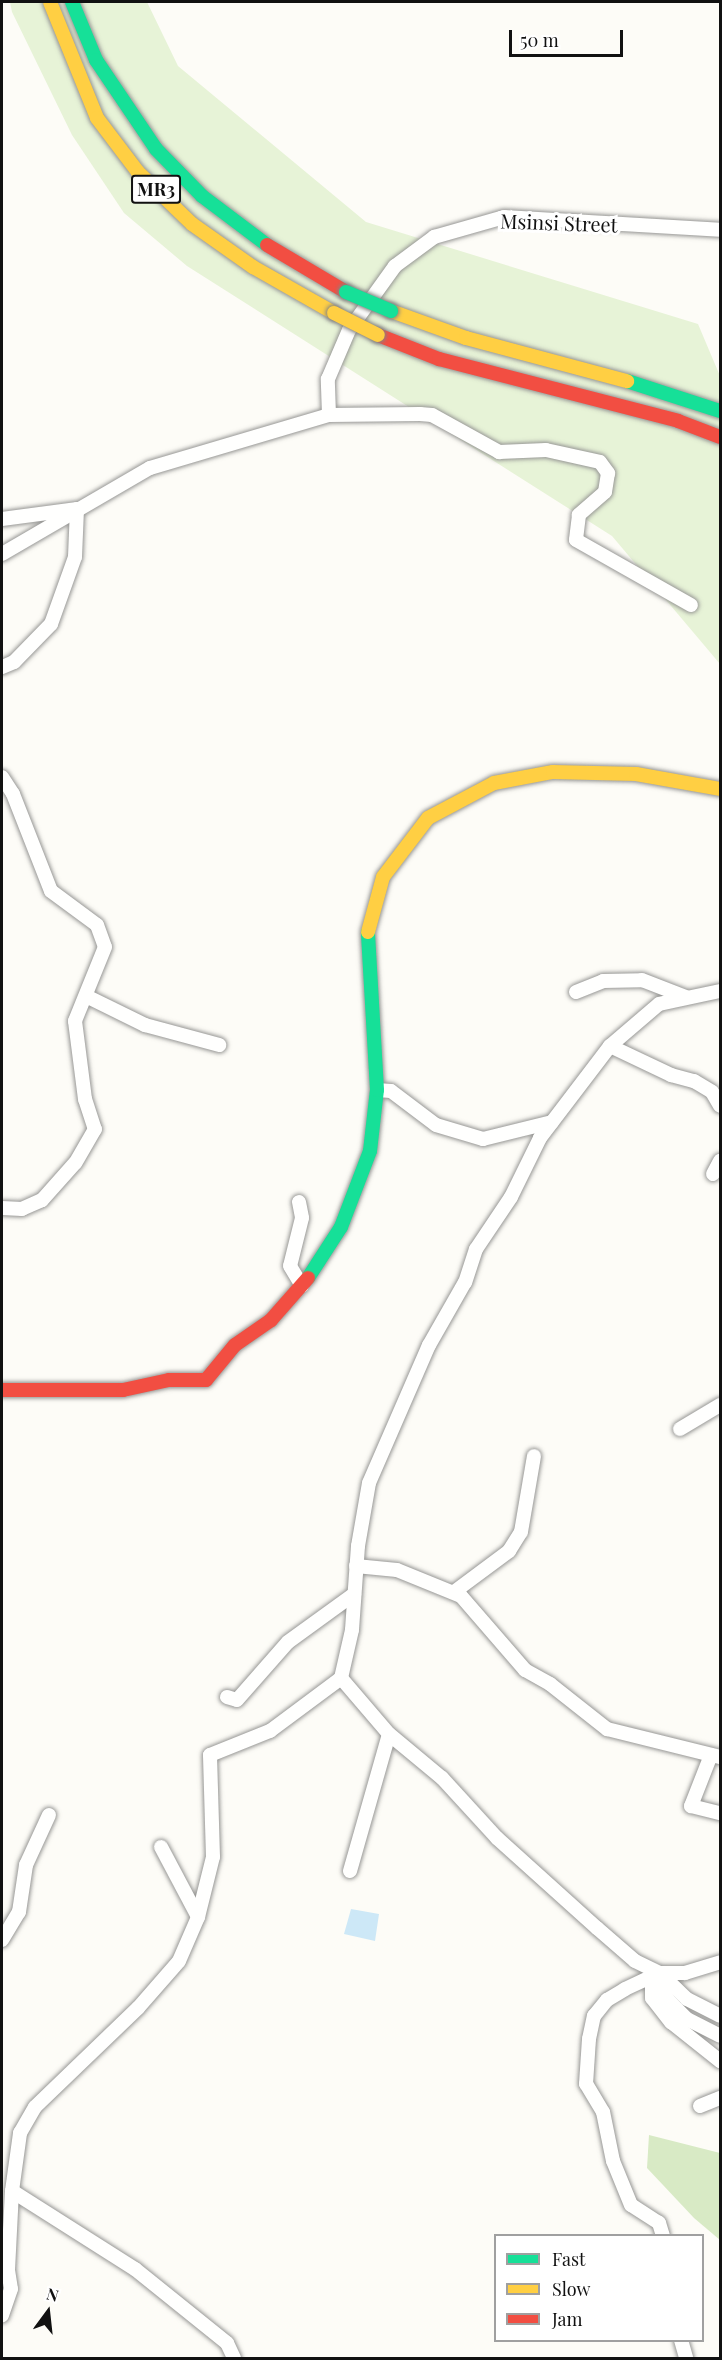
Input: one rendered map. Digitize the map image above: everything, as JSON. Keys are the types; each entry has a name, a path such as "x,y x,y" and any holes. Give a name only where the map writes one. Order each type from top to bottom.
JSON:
{"main road":[{"name":"MR3","path":"50,2 68,54 98,118 138,172 192,224 253,267 378,335 439,359 678,421 720,437"},
{"name":"MR3","path":"72,2 96,60 156,149 202,196 252,236 346,292 391,311 466,338 609,376 720,411"},
{"path":"2,1390 123,1390 169,1380 206,1380 235,1345 271,1320 302,1286 341,1227 359,1188 370,1151 377,1090 366,945 371,913 383,878 428,818 465,795 494,783 553,772 636,774 720,789"}],"street":[{"name":"Msinsi Street","path":"328,415 328,379 338,351 382,282 434,237 504,217 720,230"},
{"path":"2,554 150,468 328,415 432,415 499,452 546,450 600,462 608,472 605,492 579,515 576,540 690,605"},
{"path":"2,519 77,510"},
{"path":"2,667 14,662 51,624 75,557 77,510"},
{"path":"2,777 13,794 51,891 96,925 105,947 75,1022 86,1099 95,1129 75,1163 42,1200 22,1209 2,1208"},
{"path":"576,992 603,981 642,980 686,997"},
{"path":"2,2315 11,2289 4,2269 20,2133 35,2107 74,2066 138,2008 179,1961 198,1917 213,1857 210,1755 270,1731 341,1678 352,1630 356,1566 369,1483 429,1345 465,1282 476,1249 511,1197 522,1170 552,1122 610,1046 659,1005 720,991"},
{"path":"86,996 145,1025 219,1045"},
{"path":"610,1046 671,1075 694,1081 712,1092 720,1106"},
{"path":"377,1090 391,1091 436,1125 483,1139 552,1122"},
{"path":"713,1174 720,1161"},
{"path":"299,1202 302,1218 290,1266 302,1286"},
{"path":"680,1430 720,1405"},
{"path":"454,1592 492,1566 515,1542 528,1503 534,1456"},
{"path":"356,1566 397,1570 454,1592 525,1670 550,1684 607,1729 716,1756 691,1806 720,1813"},
{"path":"227,1697 237,1700 288,1642 354,1594"},
{"path":"341,1678 389,1734 442,1778 496,1838 635,1961 660,1973 687,1998 720,2016"},
{"path":"350,1871 389,1734"},
{"path":"2,1940 19,1912 26,1865 49,1815"},
{"path":"161,1847 198,1917"},
{"path":"663,2234 658,2223 631,2205 613,2161 603,2112 586,2084 594,2016 607,2000 660,1973 685,1973 720,1962"},
{"path":"660,1973 660,1985 668,2000 687,2019 720,2036"},
{"path":"660,1973 652,1987 652,1998 671,2022 720,2061"},
{"path":"700,2106 720,2098"},
{"path":"12,2191 135,2269 227,2343 234,2358"},
{"path":"682,2342 686,2358"}],"green space":[{"path":"10,2 147,2 178,66 366,222 698,324 720,376 720,664 612,536 187,266 124,213 72,135 12,12"},
{"path":"649,2135 720,2153 720,2240 694,2218 647,2168"}],"water":[{"path":"351,1909 379,1914 375,1941 344,1934"}],"traffic: fast":[{"path":"72,2 96,60 156,149 202,196 267,245"},
{"path":"346,292 391,311"},
{"path":"627,381 720,411"},
{"path":"308,1278 341,1227 370,1151 377,1090 368,932"}],"traffic: slow":[{"path":"50,2 97,118 138,172 192,224 253,267 334,313"},
{"path":"391,311 466,338 627,381"},
{"path":"334,313 378,335"},
{"path":"368,932 383,877 428,818 494,783 553,772 636,774 720,789"}],"traffic: jam":[{"path":"267,245 346,292"},
{"path":"378,335 439,359 678,421 720,437"},
{"path":"2,1390 123,1390 169,1380 206,1380 235,1345 271,1320 308,1278"}]}
